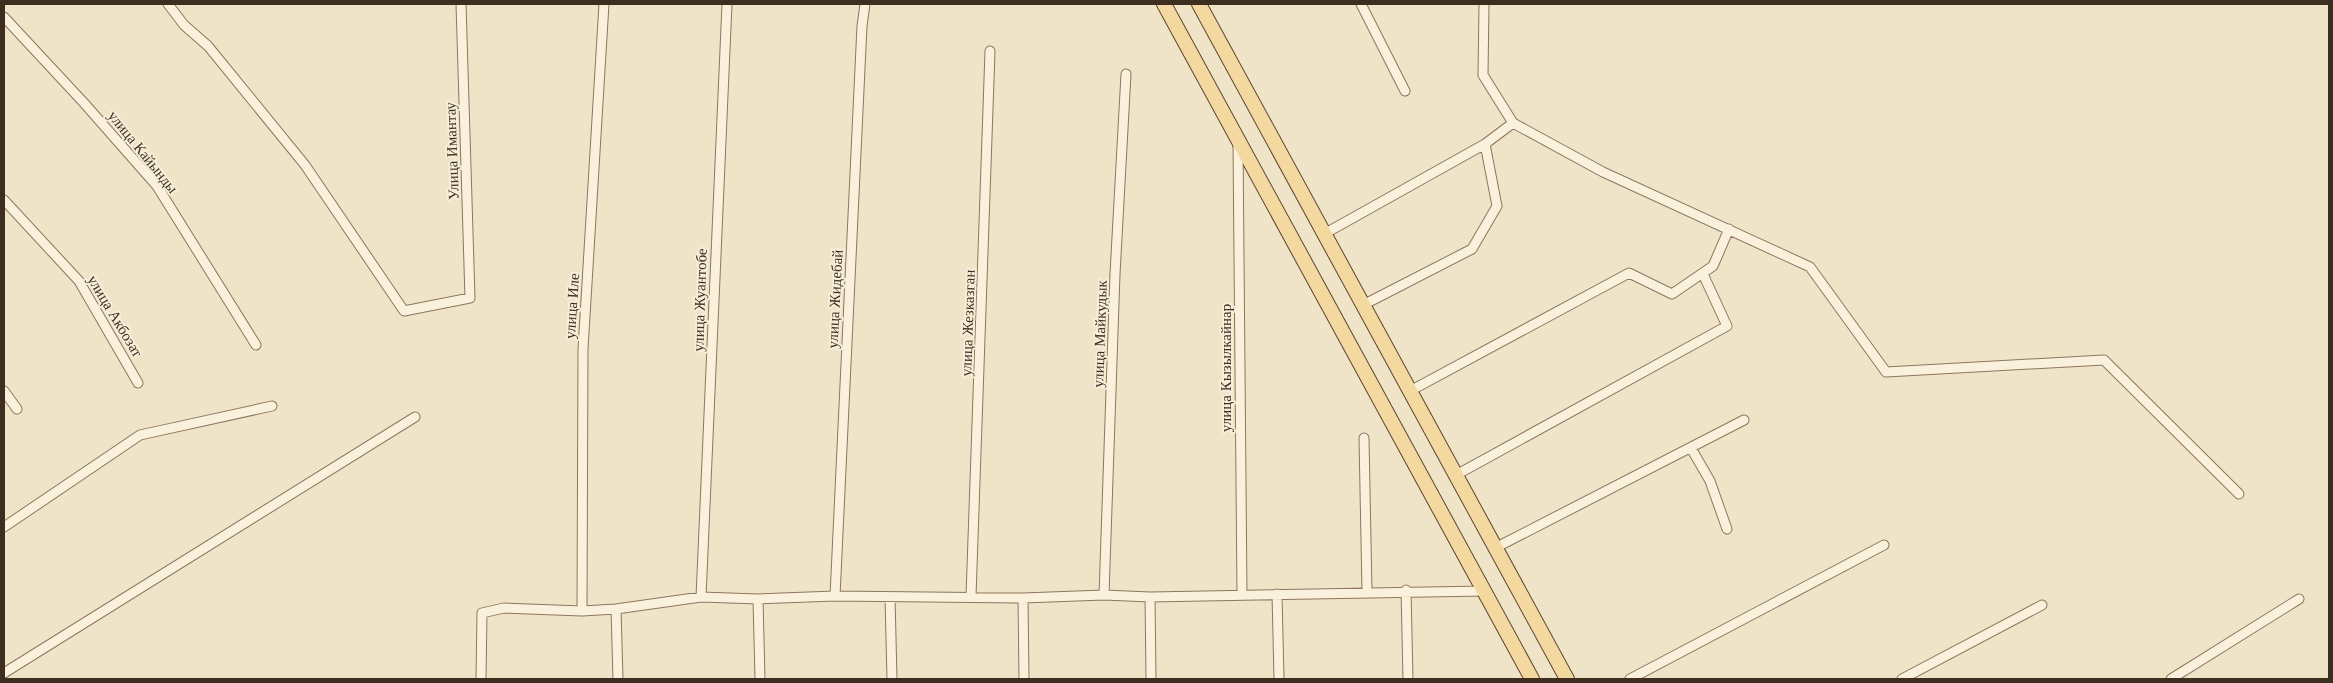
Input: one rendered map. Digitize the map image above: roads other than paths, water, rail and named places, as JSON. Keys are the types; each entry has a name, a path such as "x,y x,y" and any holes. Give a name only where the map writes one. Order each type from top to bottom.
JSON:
{"main road":[{"path":"1164,4 1532,679"},
{"path":"1199,4 1567,679"}],"street":[{"name":"Улица Имантау","path":"168,4 184,25 208,46 305,165 404,311 470,298 461,4"},
{"name":"улица Иле","path":"582,611 583,349 604,4"},
{"name":"улица Жуантобе","path":"701,597 727,4"},
{"name":"улица Жидебай","path":"835,596 862,26 865,4"},
{"path":"1361,4 1405,91"},
{"path":"1484,4 1483,75 1513,123 1603,172 1810,267 1886,372 2104,360 2239,494"},
{"name":"улица Кайынды","path":"4,18 84,103 158,186 256,345"},
{"name":"улица Жезказган","path":"971,596 990,51"},
{"name":"улица Майкудык","path":"1104,594 1115,274 1126,74"},
{"path":"1324,234 1486,144 1513,123"},
{"name":"улица Кызылкайнар","path":"1238,142 1242,595"},
{"path":"1363,305 1472,249 1498,206 1486,144"},
{"name":"улица Акбозат","path":"4,200 79,281 138,383"},
{"path":"1410,391 1629,273 1672,294 1713,266 1729,229"},
{"path":"1456,475 1727,326 1703,274"},
{"path":"4,392 16,409"},
{"path":"4,527 140,435 272,406"},
{"path":"4,673 415,417"},
{"path":"1495,548 1744,420"},
{"path":"1364,438 1367,592"},
{"path":"1691,448 1710,481 1727,529"},
{"path":"1630,679 1884,545"},
{"path":"1406,591 1408,679"},
{"path":"480,679 482,613 504,608 582,611 616,609 701,597 758,599 835,596 971,596 1023,598 1104,594 1150,597 1484,591"},
{"path":"1277,594 1279,679"},
{"path":"890,597 892,679"},
{"path":"1150,597 1151,679"},
{"path":"1023,598 1024,679"},
{"path":"758,599 760,679"},
{"path":"2171,679 2299,599"},
{"path":"1902,679 2042,605"},
{"path":"616,609 618,679"}]}
